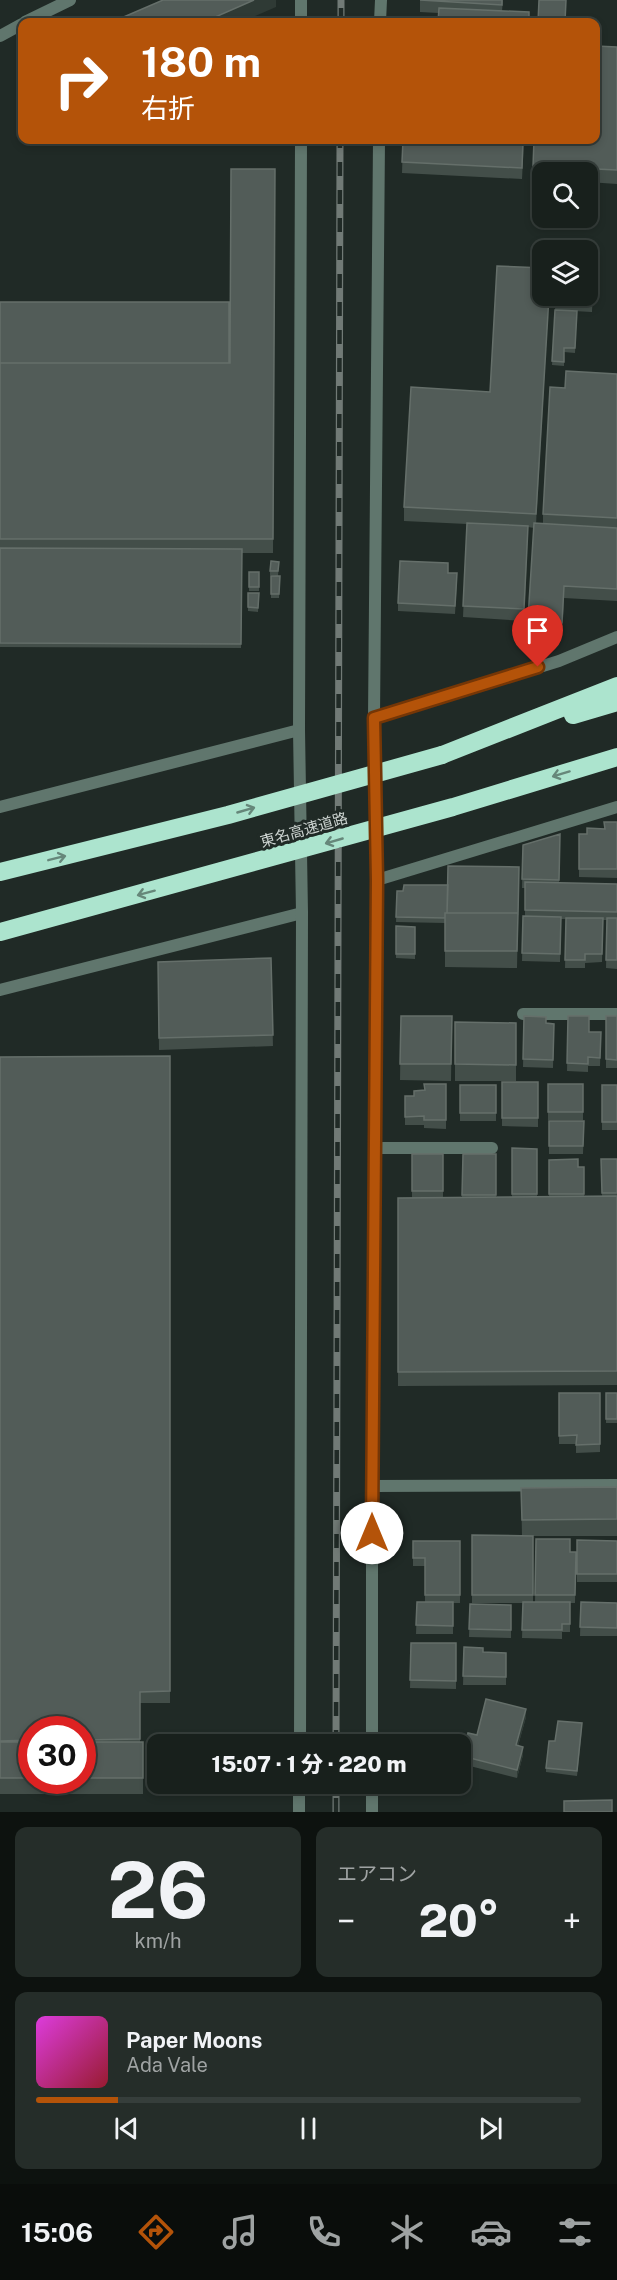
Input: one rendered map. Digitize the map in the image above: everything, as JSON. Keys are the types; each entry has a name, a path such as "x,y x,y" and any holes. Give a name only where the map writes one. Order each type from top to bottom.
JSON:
{"highway":[{"path":"442,755 617,686"},
{"path":"0,872 228,815 442,755 617,702"},
{"name":"東名高速道路","path":"0,932 453,807 617,757"}],"street":[{"path":"34,18 70,0"},
{"path":"301,0 301,18"},
{"path":"381,0 381,18"},
{"path":"0,36 18,26"},
{"path":"300,1734 301,144"},
{"path":"372,1734 377,880 374,718 379,144"},
{"path":"374,718 559,661 617,638"},
{"path":"0,807 299,730"},
{"path":"377,880 617,807"},
{"path":"0,990 302,913"},
{"path":"523,1014 617,1014"},
{"path":"375,1148 492,1148"},
{"path":"372,1486 617,1485"},
{"path":"299,1794 299,1812"},
{"path":"372,1794 372,1812"}],"building":[{"path":"163,0 254,0 213,18 121,18"},
{"path":"420,0 502,0 502,5"},
{"path":"539,0 566,0 565,18 538,18"},
{"path":"439,8 529,12 529,18 438,18"},
{"path":"600,46 617,47 617,170 598,169 598,162 533,162 534,144 600,144"},
{"path":"403,144 523,144 522,168 402,162"},
{"path":"231,169 275,169 273,539 0,539 0,363 230,363"},
{"path":"497,266 532,268 532,306 548,306 536,514 404,507 411,387 490,392"},
{"path":"0,302 229,302 229,363 0,363"},
{"path":"555,310 577,311 575,348 564,348 564,362 552,361"},
{"path":"566,371 617,374 617,518 543,514 550,387 565,388"},
{"path":"467,523 528,526 524,609 463,606"},
{"path":"534,523 617,528 617,589 564,586 562,623 527,635"},
{"path":"0,548 242,549 241,644 0,643"},
{"path":"271,561 279,562 278,571 270,571"},
{"path":"400,561 448,563 448,573 457,573 455,606 398,603"},
{"path":"249,572 259,572 259,587 249,587"},
{"path":"271,576 280,576 279,594 271,594"},
{"path":"248,593 259,593 258,608 248,607"},
{"path":"604,822 617,822 617,869 579,869 579,834 587,834 587,828 605,829"},
{"path":"560,834 559,880 522,879 523,845"},
{"path":"448,866 519,867 518,915 518,913 447,913"},
{"path":"525,882 617,884 617,912 525,910"},
{"path":"404,885 448,885 445,918 396,917 397,891 403,891"},
{"path":"445,913 518,913 517,951 445,951"},
{"path":"523,916 561,917 560,954 522,953"},
{"path":"566,918 603,918 602,954 585,954 585,960 565,960"},
{"path":"607,918 617,918 617,960 606,960"},
{"path":"396,926 415,927 415,954 396,954"},
{"path":"271,958 273,1035 159,1038 158,962"},
{"path":"401,1016 452,1016 451,1064 400,1064"},
{"path":"524,1016 546,1017 546,1023 554,1024 553,1060 523,1059"},
{"path":"568,1016 589,1016 589,1032 601,1032 600,1058 588,1057 588,1064 567,1063"},
{"path":"606,1016 617,1016 617,1060 606,1059"},
{"path":"455,1022 516,1023 516,1065 455,1064"},
{"path":"170,1056 170,1691 140,1692 140,1739 96,1740 96,1716 18,1716 18,1740 0,1741 0,1057"},
{"path":"502,1082 538,1082 538,1118 502,1118"},
{"path":"424,1084 446,1084 446,1120 424,1120 424,1116 405,1117 405,1096 414,1096 414,1091 425,1090"},
{"path":"548,1084 583,1084 583,1112 548,1112"},
{"path":"460,1085 496,1085 496,1113 460,1113"},
{"path":"602,1085 617,1085 617,1122 602,1122"},
{"path":"549,1121 584,1121 583,1146 549,1146"},
{"path":"512,1148 537,1149 537,1194 512,1194"},
{"path":"412,1154 443,1154 443,1191 412,1191"},
{"path":"463,1154 496,1154 496,1195 462,1195"},
{"path":"578,1159 578,1167 584,1167 584,1194 549,1194 549,1160"},
{"path":"601,1159 617,1159 617,1193 602,1193"},
{"path":"617,1196 617,1371 398,1372 398,1198"},
{"path":"559,1393 600,1393 600,1444 576,1445 577,1435 559,1436"},
{"path":"606,1393 617,1393 617,1419 606,1419"},
{"path":"617,1487 617,1519 522,1520 521,1488"},
{"path":"472,1535 533,1536 533,1595 472,1595"},
{"path":"536,1539 570,1539 570,1552 576,1552 575,1595 535,1595"},
{"path":"577,1540 617,1541 617,1574 577,1574"},
{"path":"413,1541 460,1541 460,1595 425,1595 425,1558 413,1558"},
{"path":"417,1602 453,1602 453,1626 416,1625"},
{"path":"523,1602 570,1602 570,1624 562,1624 562,1630 522,1630"},
{"path":"581,1602 617,1603 617,1628 580,1627"},
{"path":"470,1604 511,1605 511,1630 469,1629"},
{"path":"411,1643 456,1643 456,1681 410,1680"},
{"path":"464,1647 483,1648 483,1652 506,1653 506,1677 463,1676"},
{"path":"486,1699 526,1709 516,1745 523,1747 517,1770 471,1758 471,1734 468,1734 468,1733 477,1735"},
{"path":"558,1721 582,1723 577,1771 546,1768 549,1741 555,1741"},
{"path":"0,1742 18,1742 18,1778 0,1778"},
{"path":"96,1742 143,1742 143,1778 96,1778"},
{"path":"612,1800 612,1812 564,1812 564,1801"}],"railway":[{"path":"341,0 341,18"},
{"path":"336,1734 340,144"},
{"path":"336,1794 336,1812"}],"route":[{"path":"372,1533 377,880 374,718 538,667"}]}
